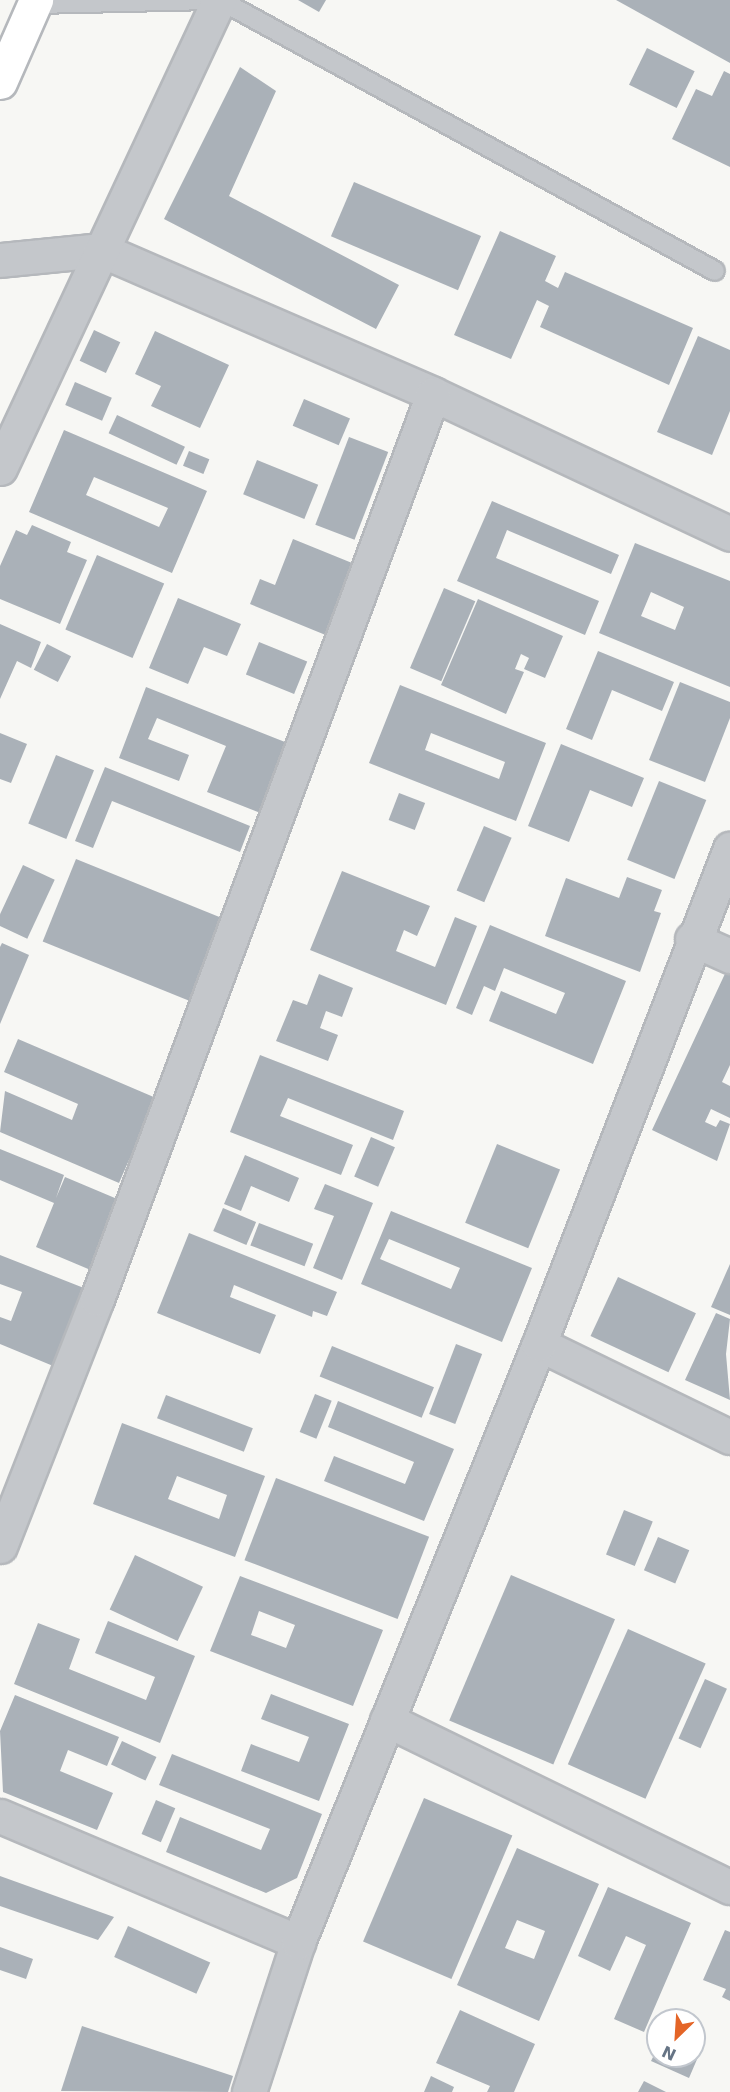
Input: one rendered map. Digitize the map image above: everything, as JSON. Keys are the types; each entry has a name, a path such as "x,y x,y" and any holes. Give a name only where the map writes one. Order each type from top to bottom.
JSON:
{"highway":[{"path":"0,82 36,2"}],"street":[{"path":"0,468 219,0"},
{"path":"0,260 101,250 433,394 730,534"},
{"path":"0,1546 97,1299 433,394"},
{"path":"249,2092 298,1942 539,1344 692,939 730,849"},
{"path":"692,939 730,956"},
{"path":"539,1344 730,1437"},
{"path":"387,1720 730,1887"},
{"path":"0,1816 298,1942"}],"lane":[{"path":"36,2 210,0"},
{"path":"219,0 715,271"}],"building":[{"path":"298,0 326,0 319,12"},
{"path":"616,0 730,0 730,63"},
{"path":"647,48 695,71 677,108 629,85"},
{"path":"240,67 276,91 229,196 399,285 376,329 164,219"},
{"path":"724,71 730,74 730,167 672,139 696,89 712,96"},
{"path":"354,182 481,236 458,290 331,236"},
{"path":"500,231 556,256 545,281 558,288 565,272 693,328 669,385 540,327 549,306 537,300 511,359 454,335"},
{"path":"94,330 120,342 106,373 80,361"},
{"path":"155,331 229,365 200,428 151,406 161,386 135,374"},
{"path":"698,336 730,350 730,411 712,455 657,432"},
{"path":"75,382 112,398 102,421 65,405"},
{"path":"304,399 350,419 339,445 293,426"},
{"path":"117,415 185,447 177,465 109,433"},
{"path":"64,430 207,491 172,573 29,512","holes":["94,477 168,508 159,527 86,495"]},
{"path":"349,437 388,452 355,540 315,525"},
{"path":"189,451 209,459 203,474 183,466"},
{"path":"257,460 318,485 304,519 243,494"},
{"path":"492,501 619,555 611,574 507,530 496,558 599,601 585,635 457,581"},
{"path":"32,525 71,542 67,552 87,560 60,624 0,599 0,566 16,530 27,535"},
{"path":"293,539 357,565 328,636 250,604 260,579 275,585"},
{"path":"635,543 730,581 730,687 599,633","holes":["651,592 684,607 675,630 641,616"]},
{"path":"97,555 164,584 133,658 65,630"},
{"path":"444,588 475,601 441,681 410,668"},
{"path":"178,598 241,624 227,656 204,647 188,684 149,668"},
{"path":"478,599 563,636 545,678 524,669 529,658 521,654 515,669 524,672 506,714 441,685"},
{"path":"0,624 41,642 31,668 17,661 0,699"},
{"path":"259,642 307,661 294,694 246,674"},
{"path":"47,644 71,656 58,682 34,670"},
{"path":"598,651 674,682 662,711 612,690 592,740 566,729"},
{"path":"680,682 730,702 730,718 705,782 649,760"},
{"path":"400,685 546,743 516,821 369,763","holes":["431,733 505,762 499,779 425,750"]},
{"path":"146,687 290,744 263,814 207,792 226,746 157,718 148,739 189,755 179,781 119,758"},
{"path":"0,733 27,744 11,783 0,779"},
{"path":"561,744 644,778 632,807 590,790 569,842 528,826"},
{"path":"56,755 94,770 66,839 28,824"},
{"path":"105,767 250,826 240,852 112,801 93,848 75,841"},
{"path":"659,781 706,800 674,879 627,860"},
{"path":"399,793 425,803 415,830 389,820"},
{"path":"484,826 512,838 484,902 457,890"},
{"path":"76,859 222,918 189,1001 43,942"},
{"path":"23,865 55,880 27,939 0,926 0,914"},
{"path":"342,871 430,906 417,936 404,930 396,951 435,967 455,917 477,926 446,1005 310,950"},
{"path":"627,877 662,890 654,911 661,913 640,972 545,936 566,878 619,898"},
{"path":"490,925 626,981 593,1064 489,1021 501,991 556,1014 565,993 504,968 495,991 484,986 472,1015 456,1008"},
{"path":"2,943 29,955 0,1024 0,947"},
{"path":"730,963 730,1065 722,1082 730,1086 730,1118 711,1109 705,1122 716,1127 720,1120 730,1124 717,1161 652,1130"},
{"path":"319,974 353,988 342,1017 326,1011 320,1028 338,1035 328,1061 276,1041 293,1000 307,1005"},
{"path":"18,1039 156,1098 119,1183 0,1132 5,1091 72,1120 78,1104 4,1072"},
{"path":"260,1055 404,1111 393,1140 288,1098 280,1116 353,1145 341,1175 230,1132"},
{"path":"371,1137 395,1147 378,1187 354,1177"},
{"path":"497,1144 560,1169 528,1248 465,1223"},
{"path":"0,1149 64,1175 56,1198 65,1177 122,1201 93,1271 36,1247 54,1203 0,1180"},
{"path":"245,1155 299,1178 289,1202 251,1186 241,1211 224,1204"},
{"path":"325,1184 373,1203 342,1280 313,1268 334,1216 314,1209"},
{"path":"223,1208 256,1222 246,1245 213,1231"},
{"path":"391,1211 532,1268 502,1342 361,1284","holes":["389,1239 460,1268 451,1289 380,1259"]},
{"path":"259,1223 313,1244 305,1266 250,1245"},
{"path":"189,1233 337,1292 327,1316 313,1311 312,1317 234,1285 230,1297 276,1315 260,1354 157,1313"},
{"path":"0,1255 89,1290 58,1368 0,1344 0,1317 11,1321 22,1292 0,1284"},
{"path":"730,1264 730,1315 711,1307"},
{"path":"618,1277 696,1313 668,1372 591,1336"},
{"path":"716,1313 730,1319 726,1354 730,1400 685,1380"},
{"path":"456,1344 482,1354 455,1424 429,1414"},
{"path":"332,1346 434,1387 422,1418 320,1377"},
{"path":"315,1394 332,1401 316,1439 300,1432"},
{"path":"166,1395 253,1428 244,1452 157,1418"},
{"path":"338,1401 454,1449 424,1521 324,1481 334,1456 405,1484 414,1462 328,1427"},
{"path":"122,1423 265,1476 235,1557 93,1504","holes":["177,1476 227,1495 219,1519 168,1499"]},
{"path":"276,1478 429,1537 398,1619 244,1560"},
{"path":"624,1510 653,1522 635,1566 606,1555"},
{"path":"658,1537 689,1550 675,1583 644,1570"},
{"path":"135,1555 203,1587 178,1641 110,1609"},
{"path":"511,1575 615,1619 553,1765 449,1720"},
{"path":"240,1576 383,1630 353,1706 210,1651","holes":["259,1611 295,1625 286,1648 251,1635"]},
{"path":"108,1621 195,1656 160,1743 14,1684 38,1623 80,1639 69,1669 146,1700 155,1677 95,1653"},
{"path":"628,1629 706,1664 645,1799 568,1764"},
{"path":"705,1679 727,1689 700,1748 679,1738"},
{"path":"271,1694 349,1724 319,1801 241,1771 251,1744 299,1762 309,1737 261,1719"},
{"path":"15,1695 119,1737 107,1766 68,1750 60,1771 113,1793 97,1830 3,1792 0,1731"},
{"path":"122,1741 156,1757 145,1781 111,1765"},
{"path":"172,1754 322,1814 297,1878 266,1893 166,1852 180,1817 261,1850 270,1829 159,1785"},
{"path":"424,1798 512,1836 451,1979 363,1942"},
{"path":"156,1800 175,1808 161,1842 142,1834"},
{"path":"517,1848 599,1884 539,2021 457,1985","holes":["517,1920 545,1931 534,1959 505,1948"]},
{"path":"0,1876 114,1917 98,1940 0,1906"},
{"path":"608,1887 691,1923 654,2008 646,2008 644,2032 614,2019 646,1945 626,1936 610,1971 578,1956"},
{"path":"128,1926 210,1963 196,1994 114,1957"},
{"path":"725,1930 730,1932 730,2001 722,1997 726,1989 703,1980"},
{"path":"0,1947 33,1959 26,1979 0,1970"},
{"path":"460,2010 535,2044 514,2092 487,2092 490,2086 436,2063"},
{"path":"82,2026 233,2076 228,2092 61,2091"},
{"path":"667,2068 693,2068 689,2078"},
{"path":"431,2076 454,2087 452,2092 424,2092"},
{"path":"644,2081 666,2092 638,2092"}]}
